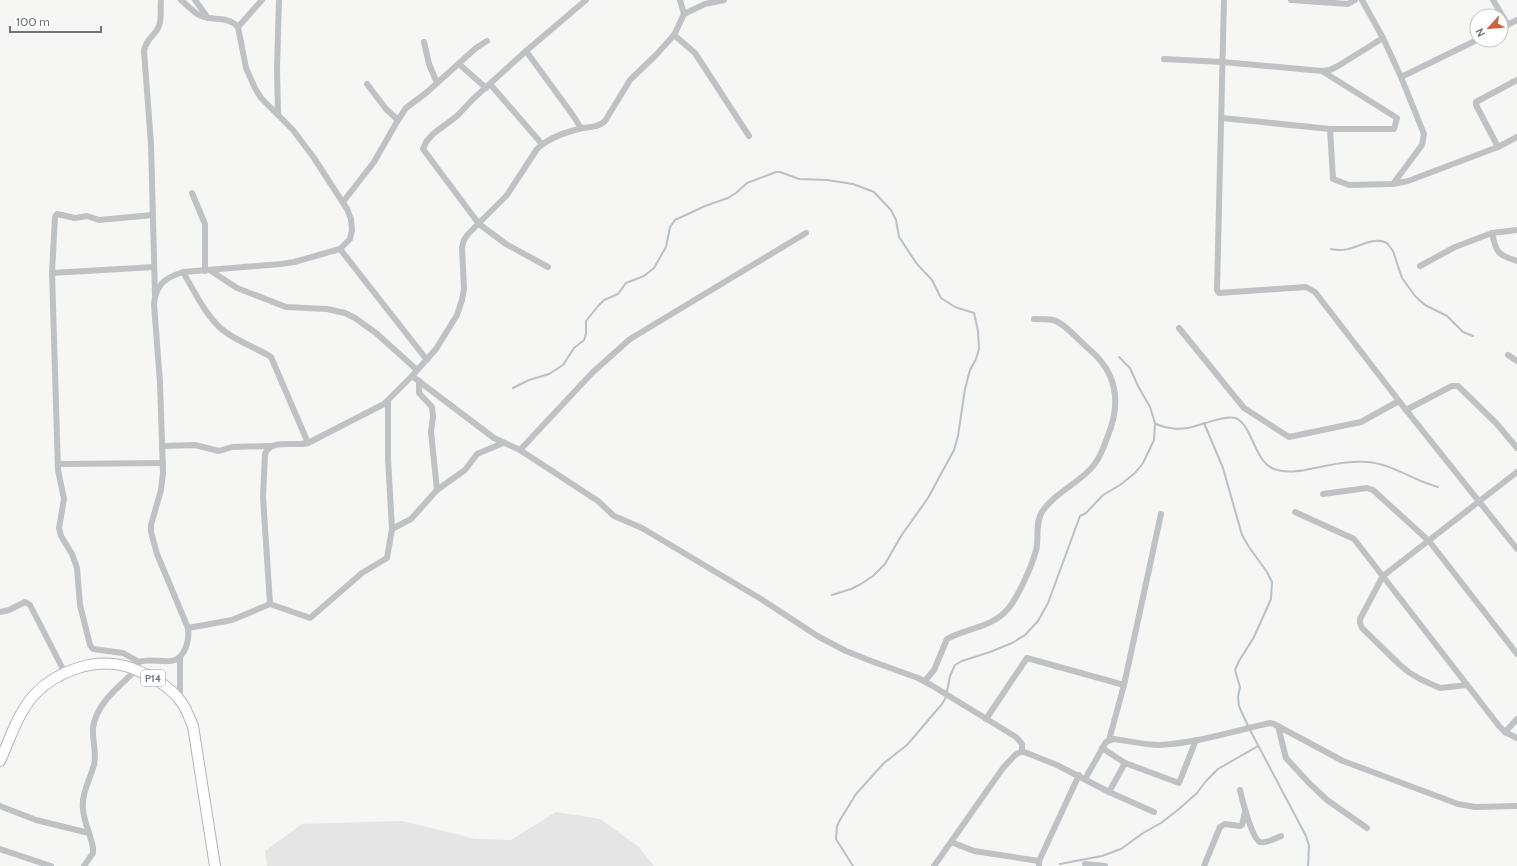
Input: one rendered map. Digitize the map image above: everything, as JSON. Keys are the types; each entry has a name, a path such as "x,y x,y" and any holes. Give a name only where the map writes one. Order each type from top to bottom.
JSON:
{"main road":[{"name":"P14","path":"0,761 27,704 46,685 65,673 84,666 95,664 135,666 162,684 180,699 188,713 193,726 215,866"}],"street":[{"path":"84,866 93,853 92,841 84,819 83,802 94,763 95,755 93,734 95,719 103,703 135,666 145,661 168,662 175,660 184,652 188,643 188,628 157,554 151,532 161,490 163,463 160,383 154,304 151,144 144,51 146,43 159,27 160,0"},
{"path":"155,297 164,280 170,276 184,272 281,264 340,249 345,246 350,239 352,230 351,219 343,202 293,130 278,113 261,98 249,78 238,27 230,21 198,15 181,0"},
{"path":"196,0 208,18"},
{"path":"238,27 262,0"},
{"path":"278,113 277,68 279,0"},
{"path":"548,267 506,244 479,224 423,149 426,142 433,134 457,116 526,51 586,0"},
{"path":"680,0 684,14"},
{"path":"162,446 188,444 219,451 232,447 270,446 275,444 297,445 308,443 388,401 436,349 460,308 464,289 462,247 464,240 468,234 507,195 537,149 552,138 580,128 594,128 600,126 605,121 630,80 674,35 684,14 706,4 724,0"},
{"path":"1224,0 1218,292 1306,287 1315,292 1406,410 1517,549"},
{"path":"1291,0 1348,4 1355,0"},
{"path":"1362,0 1383,38 1401,77 1424,134 1424,140 1418,151 1393,184"},
{"path":"674,35 695,53 749,136"},
{"path":"1164,59 1223,62 1322,71 1330,70 1338,66 1383,38"},
{"path":"343,202 374,162 406,108 476,48 487,41"},
{"path":"424,42 429,64 437,83"},
{"path":"1401,77 1469,44"},
{"path":"526,51 572,114 580,128"},
{"path":"459,64 488,86 542,144"},
{"path":"1222,118 1330,129 1394,129 1397,118 1322,71"},
{"path":"1498,146 1476,105 1476,102 1517,80"},
{"path":"367,84 386,109 398,120"},
{"path":"1330,129 1333,179 1349,185 1393,184 1423,176 1517,137"},
{"path":"192,194 205,224 208,271"},
{"path":"135,666 123,653 93,649 90,646 80,605 77,568 72,554 61,536 59,528 64,499 59,478 58,464 52,273 55,217 57,214 75,218 87,216 99,220 153,215"},
{"path":"1420,266 1455,247 1492,233 1517,230"},
{"path":"520,450 592,373 630,339 806,233"},
{"path":"1492,233 1495,247 1500,254 1517,261"},
{"path":"340,249 427,360"},
{"path":"52,273 154,267"},
{"path":"208,271 237,288 286,307 327,309 355,318 376,333 417,370"},
{"path":"184,272 198,299 216,324 233,337 268,355 273,360 308,443"},
{"path":"925,681 934,670 947,639 984,626 1006,612 1014,602 1035,552 1039,519 1042,512 1052,501 1082,477 1094,465 1102,451 1110,430 1116,403 1115,392 1108,369 1096,355 1061,324 1054,320 1034,319"},
{"path":"1179,328 1244,408 1289,437 1361,422 1399,401"},
{"path":"1508,355 1517,361"},
{"path":"412,376 486,432 503,443 520,450 598,501 614,516 642,528 761,599 819,637 871,662 925,681 1016,737 1022,744 1022,751"},
{"path":"419,381 419,392 432,407 433,417 430,432 437,490"},
{"path":"1406,410 1452,386 1458,386 1496,423 1517,448"},
{"path":"188,628 232,620 270,604 308,618 362,573 387,558 392,529 388,459 388,401"},
{"path":"392,529 411,518 437,490 465,470 480,452 503,443"},
{"path":"270,446 265,454 263,497 270,604"},
{"path":"58,464 163,463"},
{"path":"1467,685 1440,688 1410,673 1362,628 1360,619 1383,576 1517,472"},
{"path":"1323,494 1370,488 1429,541 1517,654"},
{"path":"1295,512 1354,539 1499,726 1505,732 1517,738"},
{"path":"1085,779 1102,748 1109,740 1124,686 1161,514"},
{"path":"0,612 9,610 25,602 30,605 65,673"},
{"path":"180,657 180,699"},
{"path":"986,719 1027,658 1124,686"},
{"path":"1505,732 1517,719"},
{"path":"1109,740 1114,739 1159,745 1196,740 1270,723 1344,761 1458,804 1475,807 1517,806"},
{"path":"1278,726 1286,758 1327,800 1367,828"},
{"path":"1102,748 1125,763 1179,783 1196,740"},
{"path":"936,865 1003,768 1015,754 1022,751 1079,775 1109,792 1154,812"},
{"path":"1109,792 1125,763"},
{"path":"951,842 974,851 1039,864 1079,775"},
{"path":"1240,790 1245,812 1258,841 1263,842 1281,836"},
{"path":"0,806 36,820 89,833"},
{"path":"1204,866 1220,827 1225,824 1242,825 1245,812"},
{"path":"0,849 51,866"},
{"path":"1085,864 1106,866"}],"shaded area":[{"path":"556,812 600,819 639,847 654,866 267,866 265,851 302,824 402,821 476,839 511,840"}],"waterway":[{"path":"513,388 529,380 549,374 563,365 574,348 584,340 586,334 586,321 598,306 604,300 618,294 626,283 644,276 654,268 666,247 670,227 675,220 705,206 728,198 747,183 776,172 799,179 827,180 853,184 874,192 891,210 896,220 899,237 917,264 932,280 941,298 955,307 974,313 978,331 979,349 970,370 965,389 958,436 954,450 928,498 901,536 885,564 873,576 861,584 832,595"},
{"path":"1331,249 1347,249 1374,241 1387,243 1393,251 1402,278 1415,296 1425,305 1447,316 1463,332 1473,336"},
{"path":"853,866 836,839 837,826 856,794 884,763 907,745 942,704 946,697 950,676 955,665 962,661 1012,643 1025,635 1038,621 1048,603 1080,516 1086,513 1103,495 1120,485 1135,473 1143,463 1154,440 1155,423 1150,407 1130,368 1119,357"},
{"path":"1156,424 1163,427 1184,429 1218,419 1230,417 1235,418 1241,421 1250,434 1262,459 1267,465 1274,469 1280,471 1293,471 1341,463 1377,463 1438,487"},
{"path":"1204,423 1223,468 1242,535 1272,582 1271,599 1254,637 1235,670 1240,687 1238,697 1239,706 1248,726"},
{"path":"1250,730 1306,836 1309,846 1308,866"},
{"path":"1060,864 1102,856 1121,849 1143,833 1161,823 1179,809 1197,793 1218,769 1258,746"}]}
